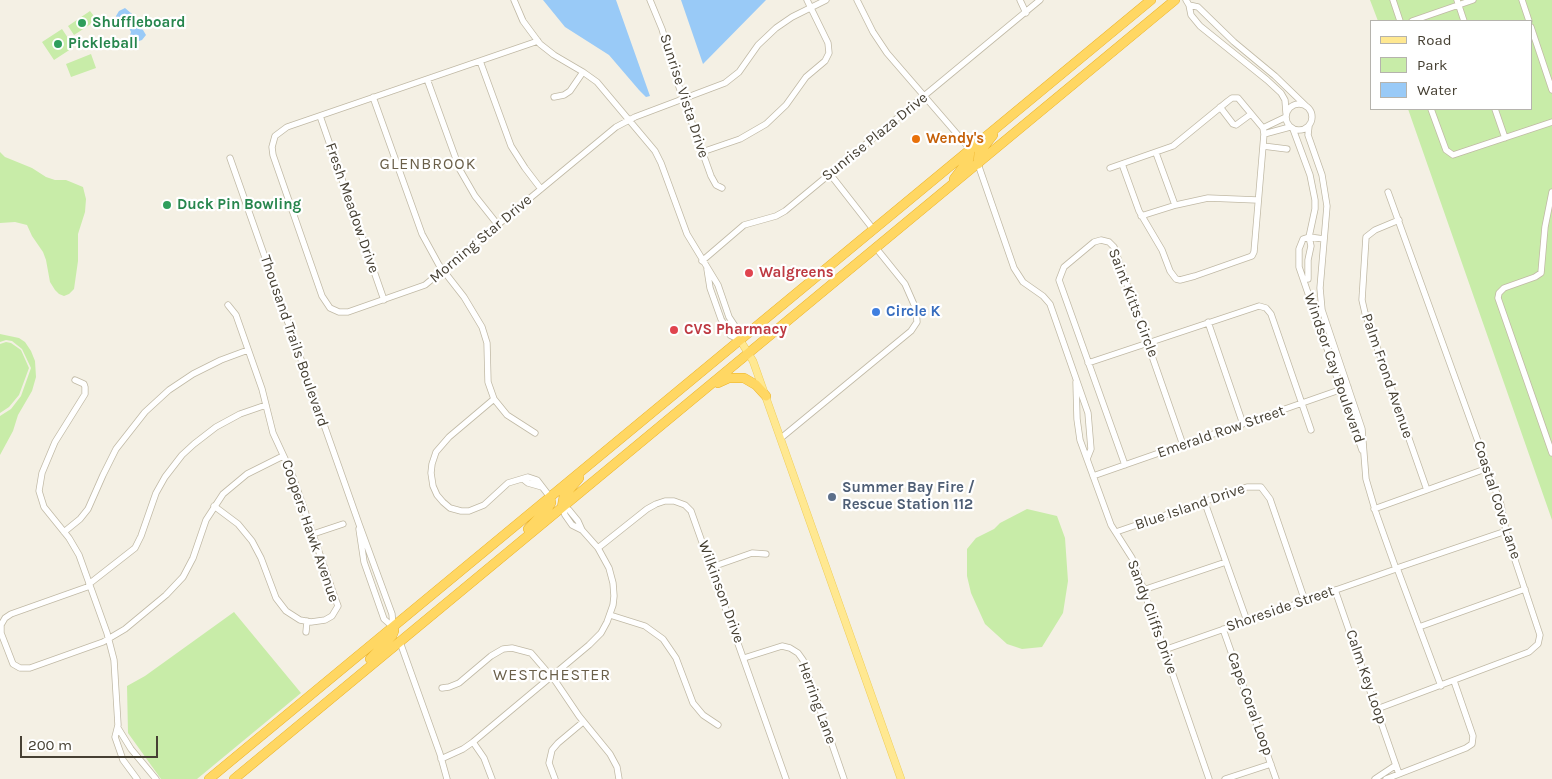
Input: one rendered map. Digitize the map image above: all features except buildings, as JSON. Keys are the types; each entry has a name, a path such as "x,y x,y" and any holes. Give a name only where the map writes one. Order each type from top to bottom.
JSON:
{"highway":[{"path":"209,779 1151,0"},
{"path":"234,779 1175,0"},
{"path":"978,164 979,152 1006,120"},
{"path":"942,193 969,159 970,149"},
{"path":"710,385 729,378 744,378 756,385 766,396"},
{"path":"562,507 564,496 590,464"},
{"path":"464,588 472,576 528,529 548,508 551,503 550,497"},
{"path":"309,717 313,707 370,660 391,638 394,633 393,627"}],"main road":[{"path":"740,340 749,353 766,396 901,779"}],"street":[{"path":"514,0 523,21 538,41 557,58 583,72 601,86 659,158 687,234 718,285 729,316 739,332 740,340"},
{"name":"Sunrise Vista Drive","path":"650,0 662,29 683,99 712,180 722,188"},
{"path":"702,152 740,139 766,124 786,105 806,77 825,62 829,53 828,43 808,0"},
{"name":"Morning Star Drive","path":"538,41 284,128 271,138 273,156 322,296 335,314 348,312 425,285 607,134 629,119 715,88 730,80 771,32 786,20 826,0"},
{"path":"857,0 880,43 970,149"},
{"path":"1020,0 1026,13"},
{"name":"Sunrise Plaza Drive","path":"702,260 744,225 781,214 925,97 1040,0"},
{"path":"1393,0 1400,20"},
{"path":"1414,20 1458,2 1473,0"},
{"path":"1522,0 1529,20"},
{"path":"1458,2 1464,20"},
{"name":"Windsor Cay Boulevard","path":"1187,3 1198,7 1234,42 1275,76 1311,113 1312,118 1308,135 1322,176 1327,206 1321,278 1320,300 1322,310 1362,429 1366,478 1374,509 1442,686"},
{"name":"Windsor Cay Boulevard","path":"1187,3 1191,15 1200,26 1244,61 1280,93 1284,100 1286,115 1310,175 1314,191 1315,209 1309,237 1311,246 1306,279"},
{"path":"1532,30 1552,90"},
{"path":"1244,61 1250,54"},
{"path":"480,61 511,146 541,189"},
{"path":"554,98 570,91 583,72"},
{"path":"427,79 460,170 475,196 498,225"},
{"path":"373,98 419,227 428,247 480,321 486,340 488,378 494,399 507,415 535,432"},
{"path":"1110,168 1173,146 1232,98 1238,98 1263,131 1254,252 1252,256 1180,280 1173,276 1162,250 1141,216 1122,164"},
{"path":"1263,131 1286,115 1294,105 1302,104 1306,106"},
{"path":"1220,107 1236,126 1251,114"},
{"path":"1431,110 1446,150 1452,155 1552,122"},
{"path":"1495,110 1505,138"},
{"name":"Fresh Meadow Drive","path":"320,116 384,300"},
{"path":"1263,131 1291,128 1302,130 1309,126"},
{"path":"1263,146 1287,149"},
{"path":"1156,153 1175,206"},
{"name":"Thousand Trails Boulevard","path":"230,158 383,587 393,618 393,627"},
{"name":"Sandy Cliffs Drive","path":"978,164 1014,268 1023,282 1043,296 1050,304 1088,413 1091,449 1087,459"},
{"path":"830,174 873,229"},
{"name":"Coastal Cove Lane","path":"1377,709 1526,654 1536,646 1539,641 1540,632 1506,532 1503,512 1488,468 1388,192"},
{"path":"1552,192 1545,227 1540,273 1535,277 1504,288 1499,293 1498,298 1552,453"},
{"path":"1141,216 1208,198 1257,200"},
{"name":"Palm Frond Avenue","path":"1399,220 1378,229 1366,237 1362,300 1427,490"},
{"path":"1309,237 1324,239"},
{"name":"Windsor Cay Boulevard","path":"1309,237 1303,239 1300,248 1300,267 1306,279 1340,390 1364,457"},
{"name":"Saint Kitts Circle","path":"1125,465 1059,280 1064,267 1094,242 1101,240 1109,242 1114,247 1184,445"},
{"path":"781,438 911,331 917,322 916,309 905,284 876,248"},
{"name":"Windsor Cay Boulevard","path":"1306,279 1321,278"},
{"name":"Coopers Hawk Avenue","path":"228,305 236,315 266,405 273,433 292,474 338,606 335,613 328,619 319,622 307,621"},
{"path":"1088,363 1252,306 1266,308 1271,314 1311,430"},
{"path":"1208,322 1243,424"},
{"path":"64,532 80,519 88,509 102,475 116,449 146,412 169,390 194,374 248,350"},
{"path":"75,380 84,384 84,394 55,442 40,480 39,491 42,502 79,555 109,639 114,660 118,728 115,737 126,764 137,779"},
{"name":"Sandy Cliffs Drive","path":"1076,382 1080,440 1111,524 1132,558 1209,779"},
{"name":"Emerald Row Street","path":"1093,476 1348,387"},
{"path":"494,399 438,448 432,464 434,486 440,498 446,506 457,511 469,511 484,505 504,486 528,477 537,480 550,497"},
{"path":"266,405 240,414 216,427 182,455 156,493 141,536 134,548 120,561 89,585 7,616 0,628 10,658 16,666 30,668 109,639 125,629 180,581 191,562 204,524 223,494 238,480 283,456"},
{"path":"1078,424 1083,426 1090,424"},
{"path":"1374,509 1488,468"},
{"name":"Blue Island Drive","path":"1116,532 1247,487 1261,487 1270,499 1305,601"},
{"name":"Wilkinson Drive","path":"598,548 650,507 662,502 674,501 685,505 692,513 786,779"},
{"path":"1205,503 1246,621"},
{"path":"214,506 235,521 252,541 259,553 280,605 292,616 307,621 306,632"},
{"path":"441,758 463,750 596,639 610,615 613,600 613,583 609,568 598,548 582,530 571,512 562,507"},
{"path":"313,534 343,524"},
{"name":"Thousand Trails Boulevard","path":"359,524 362,552 374,590 384,619 393,627"},
{"name":"Shoreside Street","path":"1164,650 1506,532"},
{"path":"712,568 752,554 766,554"},
{"path":"1144,590 1226,562"},
{"path":"374,590 383,587"},
{"path":"1419,627 1525,589"},
{"name":"Calm Key Loop","path":"1335,590 1399,774"},
{"path":"610,615 645,626 663,640 676,658 693,703 702,715 718,725"},
{"name":"Cape Coral Loop","path":"1223,629 1276,779"},
{"path":"400,642 441,758 446,779"},
{"name":"Herring Lane","path":"744,658 782,646 790,648 800,655 844,779"},
{"path":"442,688 459,683 496,652 507,648 531,653 536,657 583,722 610,754 619,779"},
{"path":"1386,779 1472,744 1473,736 1454,681"},
{"path":"554,779 549,764 552,750 583,722"},
{"path":"118,728 131,750 156,779"},
{"path":"472,742 484,758 492,779"},
{"path":"1225,779 1271,764"},
{"path":"1375,779 1396,765"}],"green space":[{"path":"1370,0 1552,0 1552,520 1408,110 1532,110 1532,20 1378,20"},
{"name":"Shuffleboard","path":"90,11 97,20 74,35 68,26"},
{"name":"Pickleball","path":"62,29 74,47 54,60 42,42"},
{"name":"Pickleball","path":"91,54 96,68 71,77 66,64"},
{"path":"0,152 5,157 32,168 46,177 55,180 66,180 83,187 86,199 85,212 78,234 78,261 74,289 69,294 64,296 59,294 50,282 43,252 27,225 15,222 0,223"},
{"path":"0,334 19,338 25,342 35,361 36,377 32,391 18,415 13,431 0,455 0,416 11,409 21,396 31,368 22,349 12,341 0,342"},
{"path":"6,342 21,350 29,368 19,395 9,407 0,413 0,344"},
{"path":"1027,509 1057,516 1065,538 1068,581 1063,613 1042,647 1022,649 1007,644 985,624 971,593 967,576 967,549 976,538"},
{"path":"234,612 301,693 197,779 161,779 128,733 127,686 145,676"}],"water":[{"path":"543,0 616,0 650,96 646,97 639,90 609,55 565,27"},
{"path":"681,0 766,0 703,64"},
{"path":"125,8 132,14 135,25 143,30 146,35 142,40 123,46 131,32 129,28 119,22 116,16 119,11"}],"place":[{"name":"Shuffleboard","path":"82,23"},
{"name":"Pickleball","path":"58,44"},
{"name":"Wendy's","path":"916,139"},
{"name":"Duck Pin Bowling","path":"167,205"},
{"name":"Walgreens","path":"749,273"},
{"name":"Circle K","path":"876,312"},
{"name":"CVS Pharmacy","path":"674,330"},
{"name":"Summer Bay Fire / Rescue Station 112","path":"832,497"}],"district":[{"name":"GLENBROOK","path":"428,164"},
{"name":"WESTCHESTER","path":"552,675"}]}
